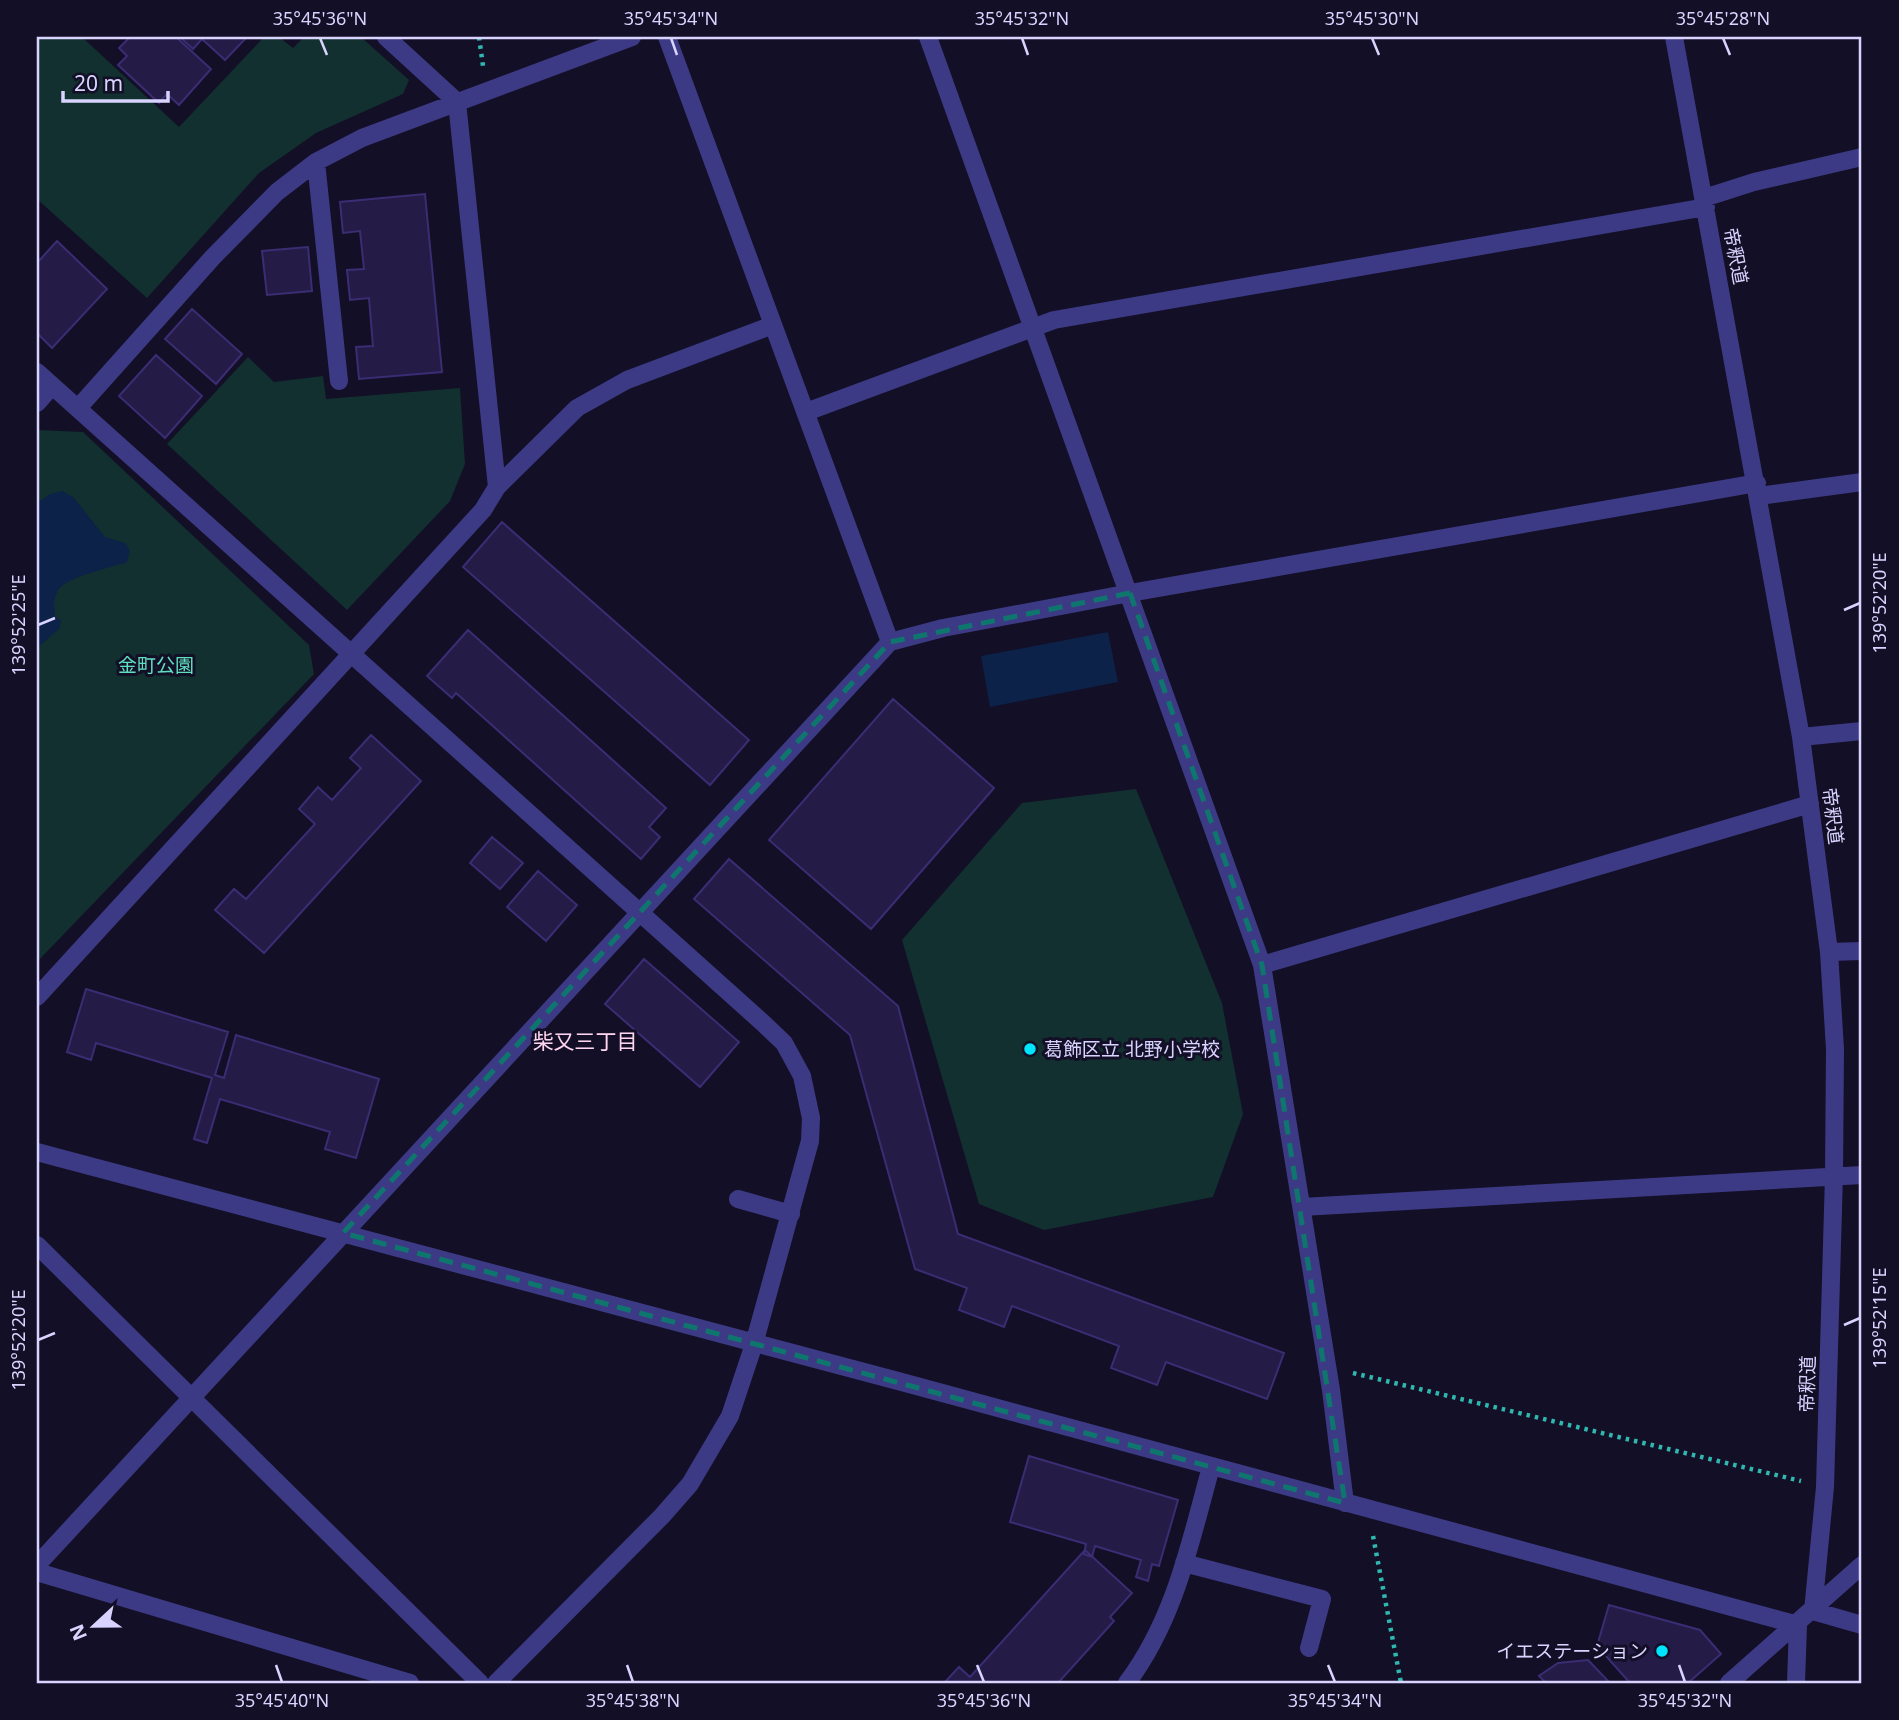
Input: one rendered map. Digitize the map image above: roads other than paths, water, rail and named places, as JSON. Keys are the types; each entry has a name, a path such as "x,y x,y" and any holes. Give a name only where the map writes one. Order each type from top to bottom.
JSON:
{"street":[{"path":"386,37 457,102 497,487"},
{"path":"78,408 213,257 277,192 316,162 362,138 632,37"},
{"path":"667,37 890,642"},
{"path":"928,37 1262,965 1303,1207 1345,1503"},
{"name":"帝釈道","path":"1674,37 1801,737 1829,952 1835,1049 1834,1175 1825,1487 1814,1611"},
{"path":"806,412 1054,320 1705,202 1754,182 1862,157"},
{"path":"316,162 339,380"},
{"path":"37,997 483,510 497,487 577,408 627,380 773,325"},
{"path":"37,372 763,1023 794,1058 809,1098 811,1118 804,1169 754,1344 730,1416 690,1484 662,1516 496,1683"},
{"path":"37,402 52,386"},
{"path":"37,1565 639,910 890,642 943,628 1130,593 1758,489 1862,482"},
{"path":"1801,737 1862,732"},
{"path":"1262,965 1810,804"},
{"path":"1829,952 1862,951"},
{"path":"37,1152 1798,1625"},
{"path":"1303,1207 1862,1175"},
{"path":"738,1199 791,1214"},
{"path":"37,1245 480,1683"},
{"path":"1127,1683 1164,1623 1184,1563 1210,1467"},
{"path":"1184,1563 1322,1599 1309,1648"},
{"path":"1729,1683 1814,1611 1862,1565"},
{"path":"37,1572 410,1683"},
{"path":"1814,1611 1862,1625"},
{"path":"1796,1683 1798,1625"}],"water":[{"path":"63,491 74,498 105,537 125,543 130,551 127,562 81,576 59,589 54,606 55,617 61,620 60,628 37,648 37,503 50,494"},
{"path":"1108,632 1118,682 990,707 981,656"}],"place":[{"name":"葛飾区立 北野小学校","path":"1030,1049"},
{"name":"イエステーション","path":"1662,1651"}],"district":[{"name":"柴又三丁目","path":"585,1042"}],"park label":[{"name":"金町公園","path":"156,665"}]}
